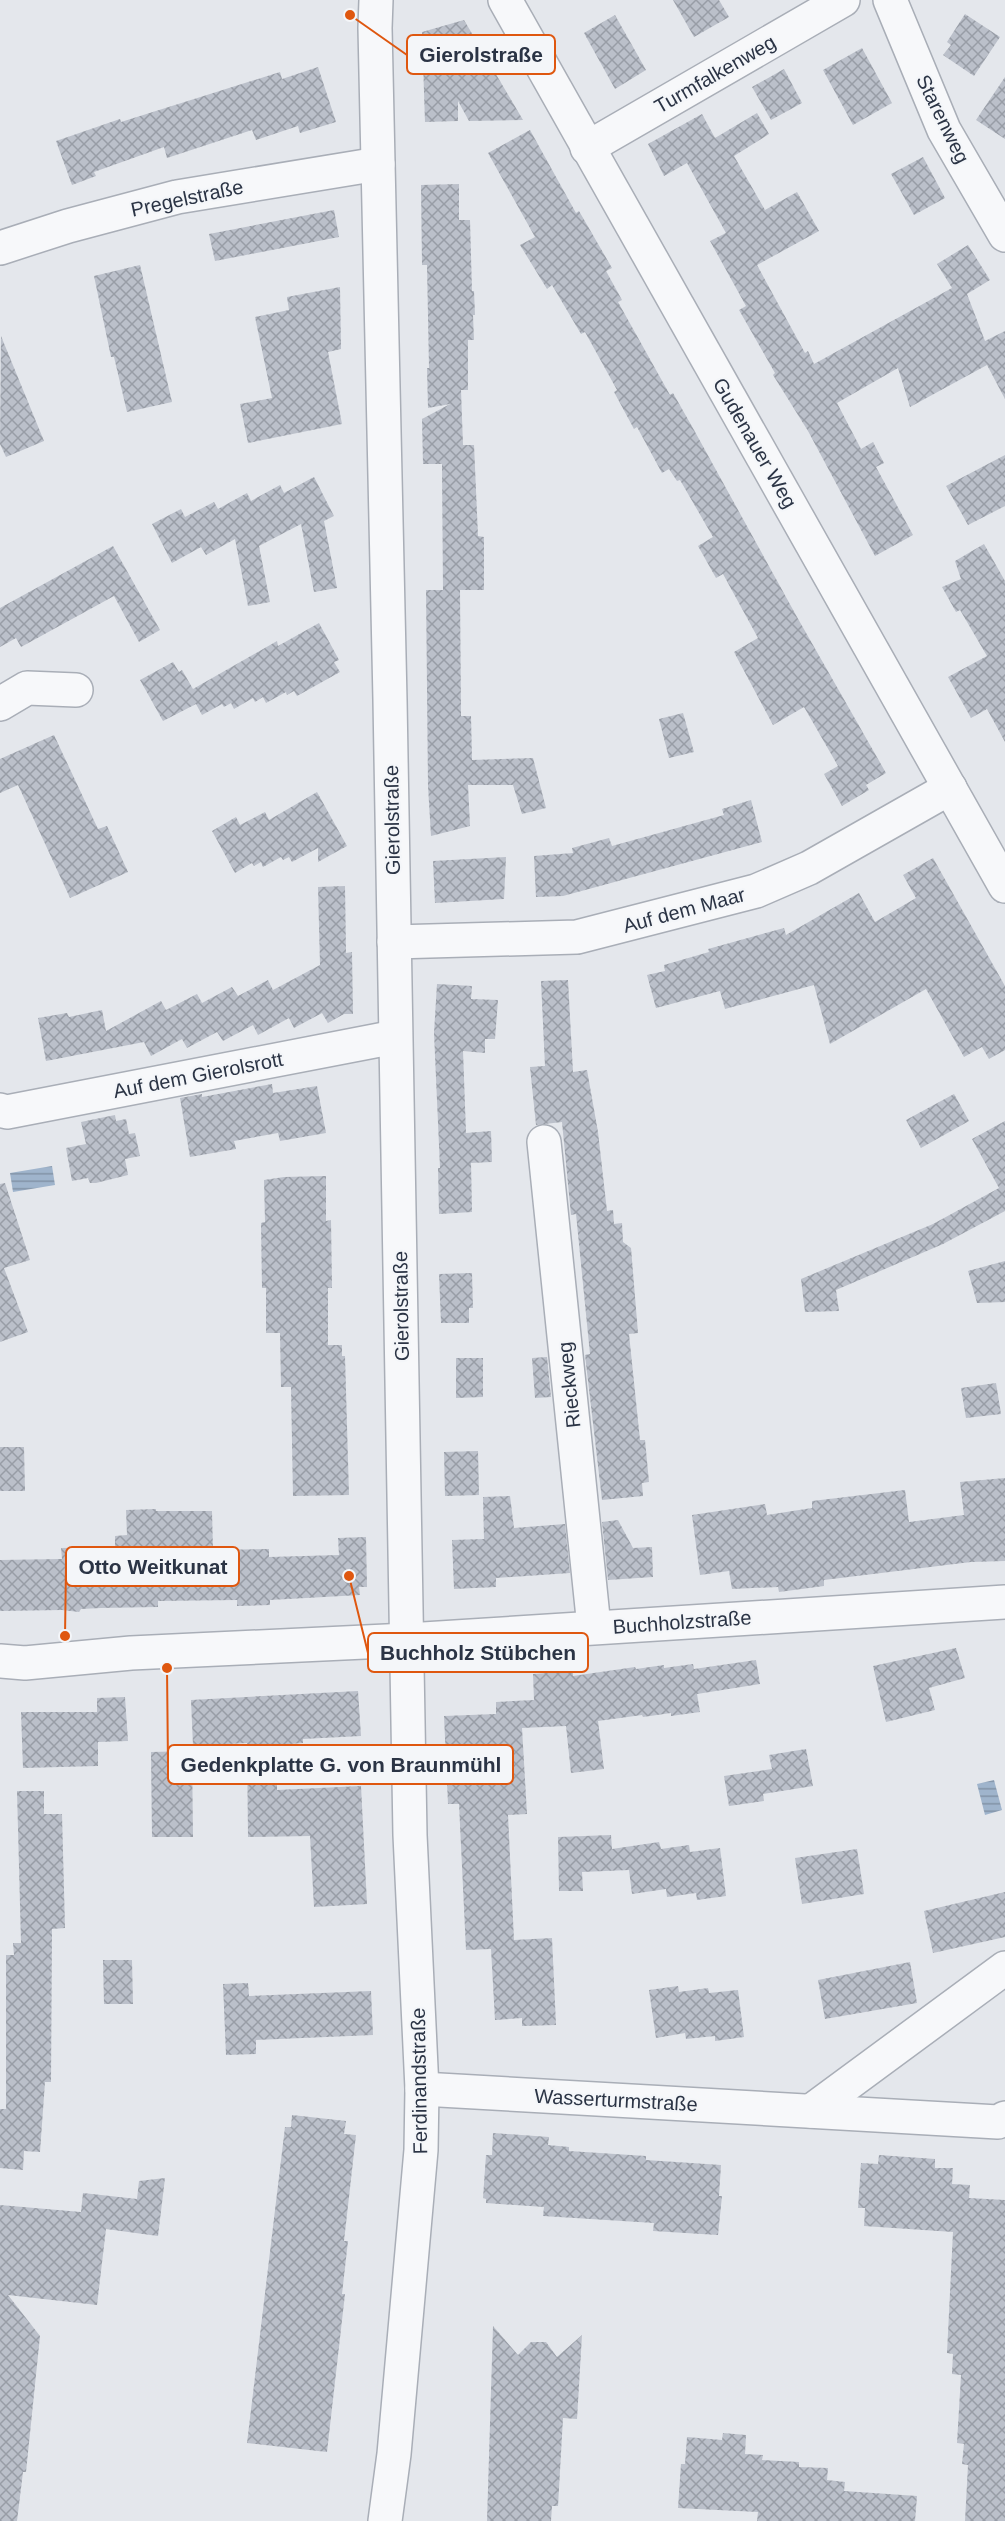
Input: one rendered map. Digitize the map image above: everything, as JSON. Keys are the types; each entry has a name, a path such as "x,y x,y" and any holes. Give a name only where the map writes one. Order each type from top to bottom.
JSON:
{"street":[{"name":"Gierolstraße","path":"376,0 407,1640"},
{"name":"Gudenauer Weg","path":"505,0 1005,886"},
{"name":"Turmfalkenweg","path":"587,148 843,0"},
{"name":"Starenweg","path":"890,0 944,130 1005,235"},
{"name":"Pregelstraße","path":"0,248 68,226 177,197 378,164"},
{"path":"0,704 27,688 76,690"},
{"name":"Auf dem Maar","path":"394,942 577,937 756,891 809,868 950,788"},
{"name":"Auf dem Gierolsrott","path":"0,1110 7,1112 395,1037"},
{"name":"Rieckweg","path":"544,1142 594,1627"},
{"name":"Buchholzstraße","path":"0,1660 25,1663 131,1653 407,1640 1005,1602"},
{"name":"Ferdinandstraße","path":"385,2521 394,2454 421,2150 422,2090 410,1826 407,1640"},
{"path":"811,2111 1005,1968"},
{"name":"Wasserturmstraße","path":"422,2090 998,2122 1005,2118"}],"water":[{"path":"52,1166 55,1185 13,1192 10,1173"},
{"path":"994,1780 1002,1810 985,1815 977,1784"}],"building":[{"path":"673,0 719,0 729,17 694,37"},
{"path":"965,14 1000,37 974,76 943,55 951,45 947,42"},
{"path":"615,15 646,70 615,89 584,33"},
{"path":"464,20 523,120 469,121 458,101 458,121 425,122 422,32"},
{"path":"862,48 892,103 853,125 823,70"},
{"path":"318,67 336,122 300,133 298,126 256,140 252,130 167,158 164,147 94,172 96,176 72,185 56,141 120,119 121,122 280,72 282,79"},
{"path":"784,69 802,103 771,120 752,87"},
{"path":"1005,77 1005,139 976,120"},
{"path":"757,113 769,134 734,156 765,210 797,192 819,231 757,265 805,353 808,351 814,364 952,288 937,264 968,245 990,280 967,294 985,341 1005,331 1005,399 987,365 910,407 898,368 837,403 861,449 873,442 884,463 876,467 913,535 875,556 808,431 773,375 775,373 739,310 746,306 710,241 726,233 687,163 664,176 648,144 702,114 715,138"},
{"path":"530,130 576,213 579,211 612,268 606,271 622,300 618,302 670,395 673,393 886,773 866,785 869,790 842,806 824,774 838,766 804,707 773,725 734,652 758,638 723,574 716,578 698,546 713,537 680,480 677,481 669,469 662,473 637,427 634,429 614,392 617,390 585,332 581,334 552,285 547,289 520,245 535,237 488,153"},
{"path":"923,157 945,198 914,215 891,174"},
{"path":"459,184 459,220 470,220 475,315 473,315 474,340 468,340 468,390 461,390 463,445 474,445 478,536 484,537 484,590 443,590 442,464 423,464 422,419 450,404 428,408 427,265 422,265 421,185"},
{"path":"334,210 339,237 215,261 209,234"},
{"path":"140,265 172,402 127,412 114,357 111,357 94,276"},
{"path":"340,287 341,349 328,352 342,424 248,443 240,404 272,398 255,317 289,310 287,297"},
{"path":"1,336 44,441 6,457 0,444"},
{"path":"1005,455 1005,506 968,525 946,486"},
{"path":"314,477 334,516 324,521 337,588 314,592 301,524 259,546 270,602 248,606 235,539 206,555 201,547 172,563 152,524 181,509 185,517 214,502 218,509 247,493 251,501 280,485 284,493"},
{"path":"984,544 1005,581 1005,742 987,709 971,718 948,677 987,656 960,610 956,612 942,587 961,579 955,561"},
{"path":"113,546 160,630 139,642 114,596 21,647 16,638 0,647 0,608"},
{"path":"426,590 460,590 461,716 471,716 472,760 533,758 546,808 522,814 513,785 468,785 470,826 431,836 428,786"},
{"path":"319,623 339,660 334,662 340,672 297,696 294,691 287,695 286,692 266,703 263,697 255,702 253,698 234,709 231,703 224,707 222,704 202,715 196,704 163,721 140,680 173,662 179,672 182,670 193,689 277,641 278,646"},
{"path":"683,713 694,752 669,758 659,719"},
{"path":"54,735 98,829 107,826 128,872 70,898 18,785 0,793 0,759"},
{"path":"317,792 347,846 318,862 318,848 292,862 289,857 283,860 281,857 263,867 261,862 254,866 252,863 235,873 212,831 236,817 240,825 265,812 269,820"},
{"path":"751,800 762,842 563,896 536,897 534,856 573,853 572,848 609,838 612,846 724,815 722,809"},
{"path":"506,857 504,899 435,903 433,861"},
{"path":"933,858 1005,986 1005,1050 989,1059 982,1047 964,1057 926,989 830,1044 814,985 725,1009 720,991 656,1008 647,975 665,971 664,965 709,952 708,949 784,928 786,935 859,893 875,922 916,898 903,875"},
{"path":"345,886 346,953 352,952 353,1014 344,1014 328,1023 322,1013 294,1028 289,1018 258,1035 253,1025 223,1041 217,1032 187,1048 182,1039 151,1056 144,1042 46,1061 38,1018 67,1013 69,1017 102,1010 106,1031 161,1001 166,1010 197,994 202,1003 232,987 238,996 268,980 273,990 320,965 318,887"},
{"path":"568,980 573,1072 587,1070 598,1132 607,1211 613,1210 614,1224 622,1223 623,1242 631,1248 638,1333 629,1334 640,1440 645,1440 649,1482 642,1483 643,1496 602,1500 585,1355 590,1354 576,1214 571,1215 562,1122 536,1125 530,1067 545,1066 541,981"},
{"path":"437,984 472,986 471,999 498,1000 495,1039 485,1039 485,1053 463,1051 466,1133 491,1131 492,1162 471,1163 472,1212 439,1214 438,1168 440,1168 434,1033"},
{"path":"272,1084 273,1093 317,1086 326,1133 280,1141 278,1133 234,1141 236,1149 190,1157 180,1098 202,1094 202,1097"},
{"path":"954,1094 969,1121 921,1148 906,1120"},
{"path":"115,1115 116,1121 126,1119 129,1134 135,1133 140,1156 125,1159 128,1175 96,1183 90,1183 88,1178 72,1181 66,1148 86,1144 81,1122"},
{"path":"1005,1121 1005,1211 943,1244 836,1290 839,1311 805,1312 801,1279 933,1224 999,1188 972,1139"},
{"path":"326,1176 326,1221 331,1220 332,1288 328,1288 328,1345 342,1345 342,1356 345,1356 349,1495 293,1496 291,1387 281,1387 280,1333 266,1333 266,1288 262,1288 261,1223 265,1222 264,1180"},
{"path":"5,1183 30,1260 4,1268 28,1332 0,1342 0,1184"},
{"path":"1005,1261 1005,1302 977,1303 968,1271"},
{"path":"472,1273 473,1308 469,1308 469,1323 441,1323 439,1274"},
{"path":"547,1357 551,1397 535,1398 532,1358"},
{"path":"456,1358 483,1358 483,1397 456,1398"},
{"path":"996,1383 1001,1414 966,1418 961,1388"},
{"path":"0,1447 24,1447 25,1491 0,1491"},
{"path":"478,1451 479,1495 445,1496 444,1452"},
{"path":"1005,1478 1005,1561 971,1562 824,1580 824,1586 779,1592 778,1587 732,1589 729,1571 700,1575 692,1515 765,1504 767,1515 812,1508 812,1501 905,1490 909,1522 964,1515 960,1482"},
{"path":"510,1496 514,1528 565,1524 570,1573 496,1578 496,1587 454,1589 452,1540 484,1539 483,1497"},
{"path":"156,1509 156,1511 212,1511 213,1550 269,1549 269,1557 339,1555 338,1538 366,1537 367,1587 359,1587 360,1595 270,1600 270,1605 237,1606 237,1600 158,1601 158,1607 81,1609 79,1612 0,1611 0,1560 62,1559 61,1548 115,1547 115,1536 127,1535 126,1510"},
{"path":"618,1520 633,1548 652,1547 653,1577 608,1580 602,1522"},
{"path":"956,1648 965,1678 929,1688 935,1710 886,1722 873,1666"},
{"path":"756,1660 760,1684 697,1694 700,1712 671,1716 671,1713 643,1717 642,1715 598,1721 604,1769 571,1773 566,1726 522,1728 527,1814 508,1815 514,1940 552,1938 556,2025 522,2026 522,2018 495,2020 491,1949 466,1950 459,1804 448,1804 444,1716 496,1714 496,1702 534,1700 533,1674 573,1671 573,1676 635,1667 636,1669 664,1665 664,1668 693,1664 694,1669"},
{"path":"358,1691 361,1736 303,1739 303,1743 277,1745 277,1790 361,1786 367,1904 314,1907 310,1836 248,1837 247,1743 193,1746 191,1700"},
{"path":"125,1697 128,1741 98,1742 98,1766 23,1768 21,1712 97,1712 97,1698"},
{"path":"806,1749 813,1786 763,1794 764,1801 729,1806 724,1776 772,1769 769,1755"},
{"path":"192,1751 193,1837 152,1837 151,1752"},
{"path":"17,1791 44,1791 44,1814 62,1814 65,1928 52,1929 51,2082 45,2082 40,2152 24,2151 23,2170 0,2168 0,2109 6,2109 6,1955 14,1955 13,1943 21,1943"},
{"path":"611,1835 612,1849 659,1842 661,1849 689,1845 690,1852 720,1848 726,1896 697,1900 696,1893 667,1897 666,1889 632,1894 629,1870 582,1872 583,1891 559,1891 558,1837"},
{"path":"857,1849 864,1894 802,1904 795,1858"},
{"path":"1005,1892 1005,1937 933,1953 924,1911"},
{"path":"103,1960 132,1960 133,2004 104,2004"},
{"path":"910,1962 917,2003 825,2019 818,1980"},
{"path":"248,1983 249,1996 371,1991 373,2035 256,2040 256,2054 226,2055 223,1984"},
{"path":"678,1986 679,1992 708,1988 709,1993 738,1990 744,2037 715,2041 715,2036 686,2039 685,2033 656,2038 649,1990"},
{"path":"292,2115 346,2121 344,2134 356,2135 344,2241 348,2241 342,2294 345,2294 327,2452 247,2443 285,2127 291,2127"},
{"path":"493,2133 549,2137 548,2145 569,2147 569,2151 646,2156 646,2160 721,2165 719,2196 722,2196 718,2235 653,2231 654,2223 543,2216 544,2207 486,2203 486,2199 483,2198 486,2155 492,2155"},
{"path":"879,2155 935,2159 935,2168 953,2168 952,2184 970,2185 969,2198 1005,2200 1005,2521 965,2521 968,2465 962,2464 964,2444 957,2443 961,2375 952,2374 953,2354 947,2353 953,2232 864,2226 865,2208 858,2208 861,2163 878,2164"},
{"path":"165,2178 158,2236 106,2229 97,2305 8,2295 40,2336 26,2472 23,2472 17,2521 0,2521 0,2205 81,2212 83,2193 137,2199 139,2181"},
{"path":"493,2326 518,2355 531,2342 546,2342 557,2357 582,2335 577,2419 563,2418 558,2506 552,2506 551,2521 487,2521"},
{"path":"723,2433 746,2435 745,2454 763,2455 762,2460 799,2462 799,2467 828,2468 827,2480 845,2482 844,2491 917,2496 915,2521 757,2521 758,2512 678,2508 681,2464 685,2464 687,2437 722,2440"}],"place":[{"name":"Gierolstraße","path":"350,15"},
{"name":"Buchholz Stübchen","path":"349,1576"},
{"name":"Otto Weitkunat","path":"65,1636"},
{"name":"Gedenkplatte G. von Braunmühl","path":"167,1668"}]}
